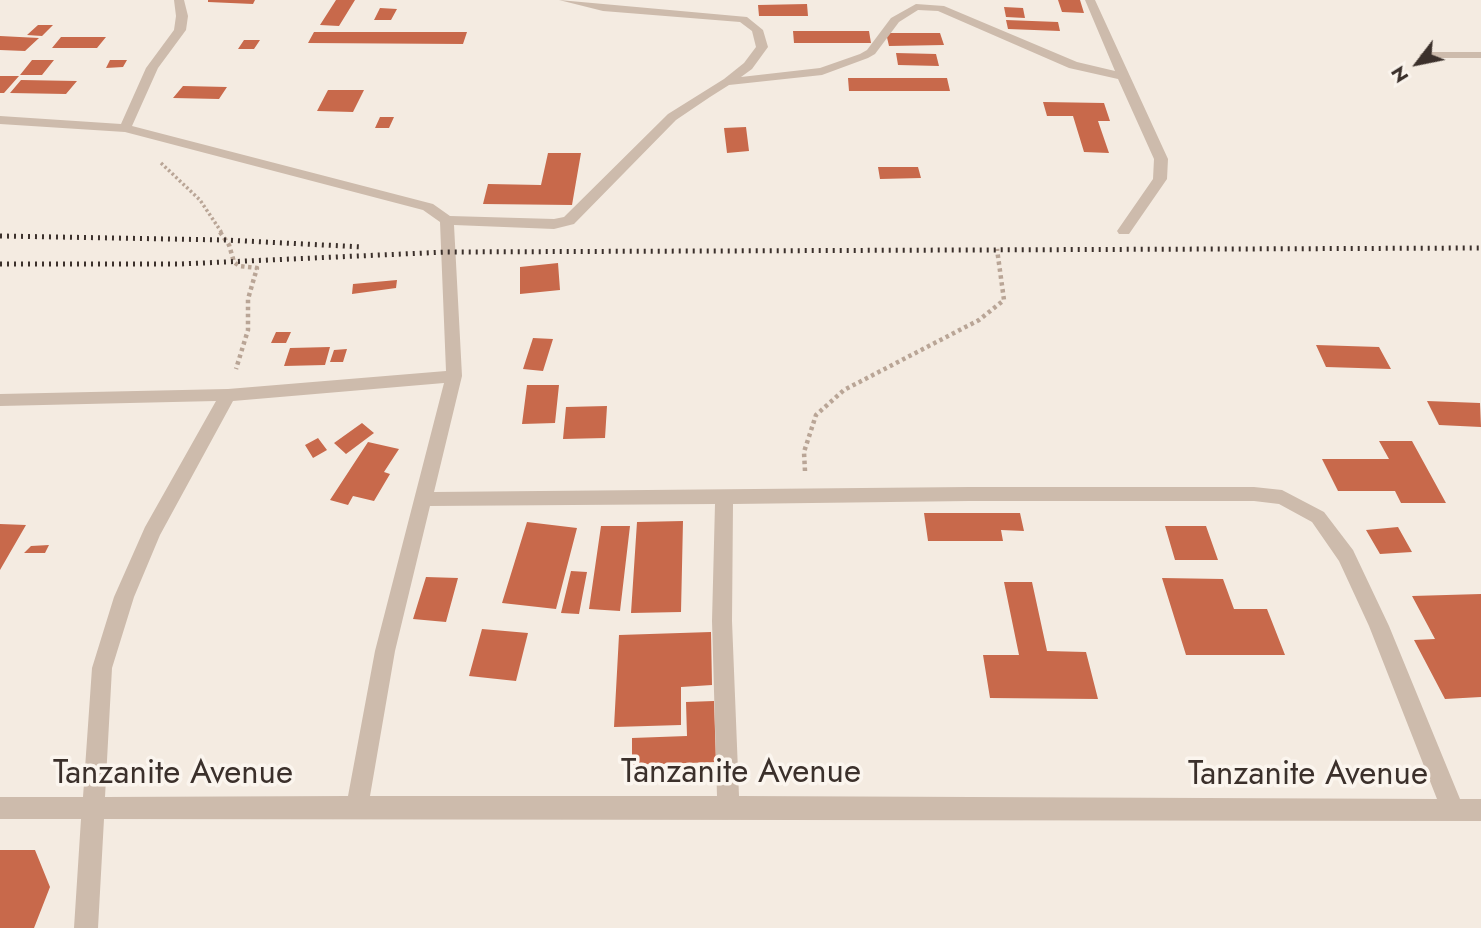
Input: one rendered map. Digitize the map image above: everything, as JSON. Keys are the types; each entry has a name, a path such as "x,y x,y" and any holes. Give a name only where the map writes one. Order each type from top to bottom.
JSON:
{"street":[{"path":"125,128 152,68 180,30 183,16 179,0"},
{"path":"0,120 125,128 355,191 428,207 447,220 554,224 569,221 672,117 748,66 762,47 757,30 743,19 603,8 565,0"},
{"path":"1090,0 1123,78 1157,146 1161,169 1160,180 1124,232"},
{"path":"726,82 822,71 864,56 871,52 886,29 901,15 932,3 1073,65 1123,78"},
{"path":"357,807 385,651 454,376 447,220"},
{"path":"0,400 228,395 454,376"},
{"path":"86,928 102,668 124,597 152,533 228,395"},
{"path":"422,499 1254,494 1282,497 1318,517 1346,556 1379,626 1453,810"},
{"path":"724,497 722,621 728,807"},
{"name":"Tanzanite Avenue","path":"0,808 1481,810"}],"lane":[{"path":"1424,55 1481,55"}],"path":[{"path":"125,128 200,200 229,245 234,262 239,266 257,268 248,299 248,330 228,395"},
{"path":"807,496 804,452 816,415 844,390 979,320 1004,300 997,249"}],"building":[{"path":"208,0 255,0 253,4"},
{"path":"336,0 355,0 339,26 320,25"},
{"path":"1058,0 1080,0 1084,13 1062,12"},
{"path":"807,4 808,16 759,16 758,5"},
{"path":"1004,7 1023,8 1025,18 1006,17"},
{"path":"380,8 397,9 391,20 374,20"},
{"path":"1006,20 1058,22 1060,31 1008,29"},
{"path":"38,25 53,25 42,36 27,35"},
{"path":"793,31 869,31 871,43 794,43"},
{"path":"314,32 467,32 463,44 308,43"},
{"path":"886,33 940,33 944,45 889,46"},
{"path":"0,36 39,38 25,51 0,50"},
{"path":"61,37 106,37 97,48 52,48"},
{"path":"244,40 260,40 254,49 238,49"},
{"path":"896,53 936,54 939,66 898,65"},
{"path":"32,60 54,60 42,75 20,75"},
{"path":"110,60 127,60 123,67 106,68"},
{"path":"0,76 19,76 4,93 0,93"},
{"path":"848,78 947,78 950,91 849,91"},
{"path":"21,80 77,81 66,94 10,93"},
{"path":"183,86 227,87 219,99 173,98"},
{"path":"328,90 364,90 353,112 317,111"},
{"path":"1043,102 1104,103 1110,121 1098,121 1109,153 1084,152 1073,116 1047,116"},
{"path":"380,117 394,117 389,128 375,128"},
{"path":"746,127 749,151 727,153 724,128"},
{"path":"548,153 581,153 572,205 483,204 488,184 541,185"},
{"path":"878,167 918,167 921,178 880,179"},
{"path":"558,263 560,290 520,294 520,267"},
{"path":"397,280 396,288 352,294 353,284"},
{"path":"276,332 291,332 286,343 271,343"},
{"path":"533,338 553,339 543,371 523,369"},
{"path":"1316,345 1379,347 1391,369 1326,367"},
{"path":"330,347 325,365 284,366 290,348"},
{"path":"347,349 343,362 330,362 334,350"},
{"path":"527,385 559,385 555,423 522,424"},
{"path":"1427,401 1480,403 1481,427 1439,425"},
{"path":"607,406 605,438 563,439 566,407"},
{"path":"362,423 374,433 346,454 334,443"},
{"path":"318,438 327,450 313,458 305,445"},
{"path":"1379,441 1412,441 1446,503 1401,503 1395,491 1338,491 1322,459 1389,459"},
{"path":"368,442 399,449 384,472 390,474 374,501 353,496 348,505 330,500"},
{"path":"924,513 1020,513 1024,531 1001,530 1003,541 928,541"},
{"path":"683,521 681,612 631,613 637,522"},
{"path":"527,522 577,528 556,609 502,603"},
{"path":"0,524 26,525 0,570"},
{"path":"601,526 630,526 620,611 589,609"},
{"path":"1165,526 1206,526 1218,560 1175,560"},
{"path":"1398,527 1412,552 1380,554 1366,530"},
{"path":"49,545 45,553 24,553 31,546"},
{"path":"571,571 587,572 579,614 561,613"},
{"path":"426,577 458,578 446,622 413,619"},
{"path":"1162,578 1223,579 1234,609 1267,609 1285,655 1186,655"},
{"path":"1004,582 1032,582 1047,651 1086,652 1098,699 990,698 983,655 1019,655"},
{"path":"1481,594 1481,697 1445,699 1414,640 1435,639 1412,596"},
{"path":"482,629 528,633 516,681 469,676"},
{"path":"711,632 712,685 681,687 681,725 614,727 619,635"},
{"path":"714,701 716,762 632,765 632,738 687,736 686,702"},
{"path":"0,850 35,850 50,887 34,928 0,928"}],"railway":[{"path":"0,236 225,240 363,247"},
{"path":"0,264 180,264 447,252 1481,248"}]}
